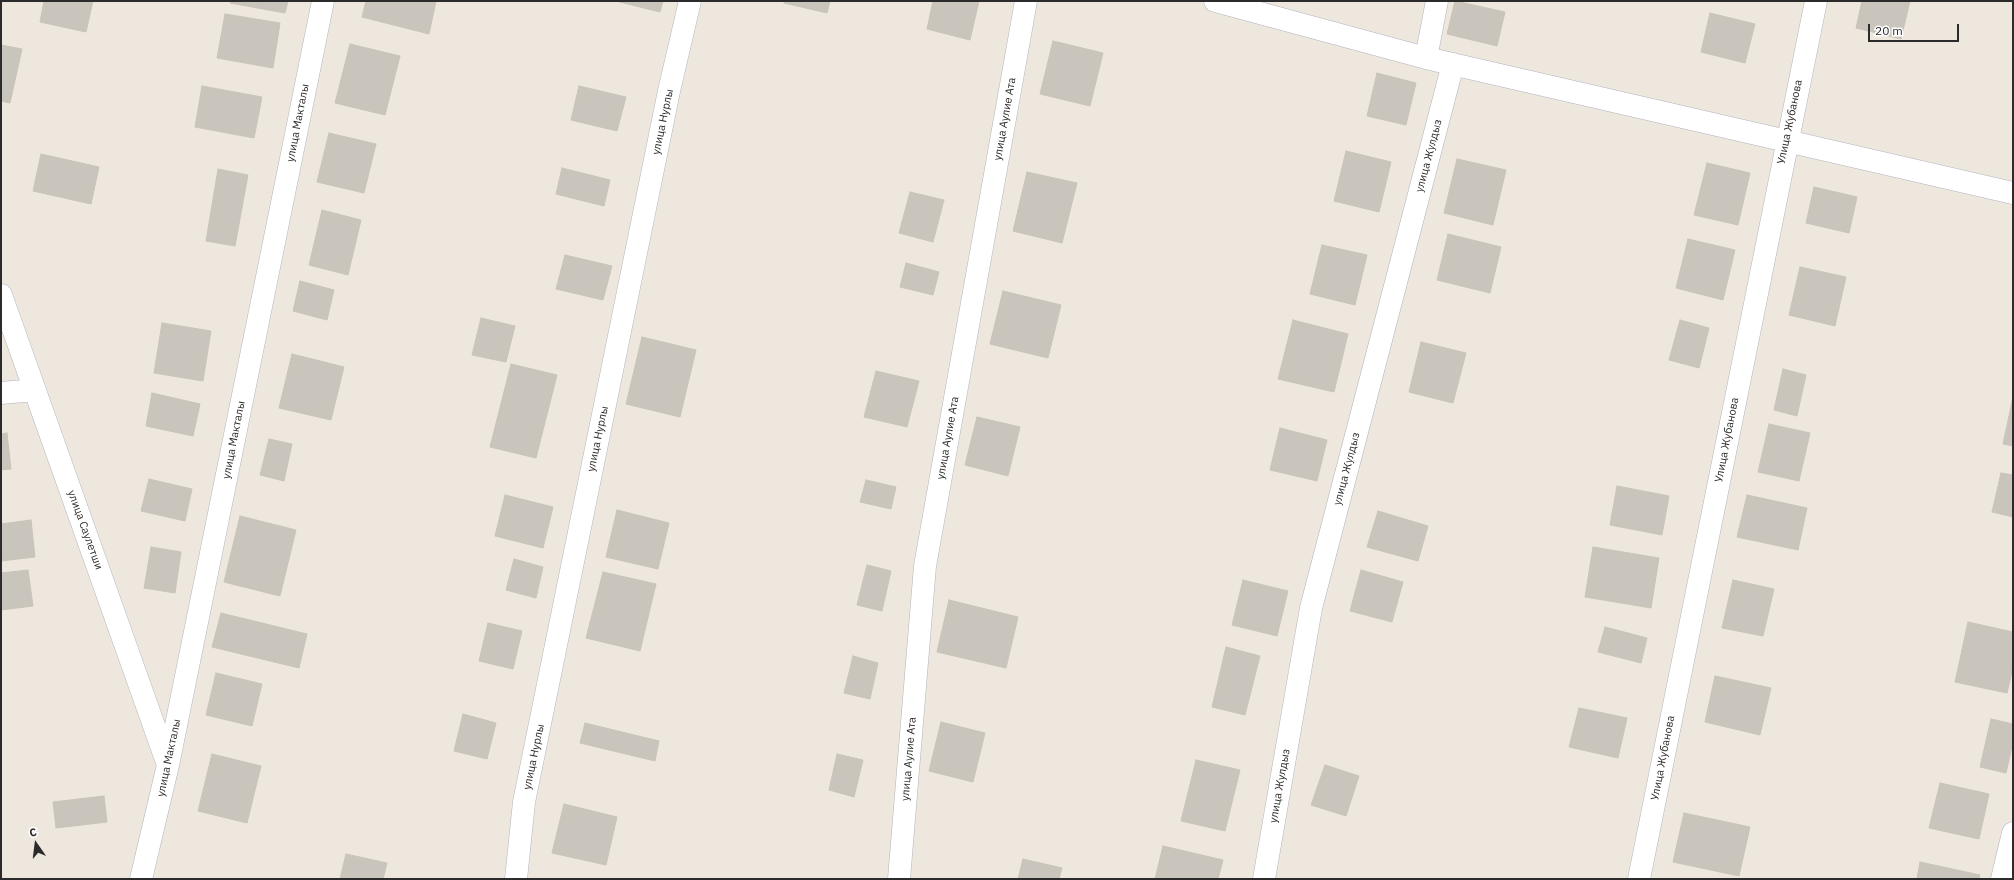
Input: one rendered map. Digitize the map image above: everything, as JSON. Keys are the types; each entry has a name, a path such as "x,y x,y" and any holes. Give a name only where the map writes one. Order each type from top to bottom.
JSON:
{"street":[{"name":"улица Макталы","path":"141,879 168,765 323,1"},
{"name":"улица Нурлы","path":"516,879 524,802 669,92 690,1"},
{"name":"улица Аулие Ата","path":"899,879 925,566 1026,1"},
{"path":"1215,1 1426,58 2013,193"},
{"path":"1426,58 1437,1"},
{"name":"Улица Жубанова","path":"1639,879 1786,142 1816,1"},
{"name":"улица Жулдыз","path":"1264,879 1311,608 1453,64"},
{"name":"улица Саулетши","path":"1,294 168,765"},
{"path":"1,393 35,390"},
{"path":"2002,879 2013,833"}],"building":[{"path":"44,1 93,1 86,32 40,22"},
{"path":"231,1 288,1 285,13 230,3"},
{"path":"366,1 436,1 429,34 362,17"},
{"path":"616,1 663,1 660,12"},
{"path":"784,1 830,1 827,13 784,3"},
{"path":"933,1 979,1 970,40 927,29"},
{"path":"1455,1 1505,12 1497,46 1447,34"},
{"path":"1862,1 1910,1 1901,39 1856,28"},
{"path":"1710,13 1755,24 1745,63 1701,52"},
{"path":"225,14 280,23 273,68 217,58"},
{"path":"1053,41 1103,53 1090,106 1040,94"},
{"path":"350,44 400,56 385,115 335,103"},
{"path":"1,45 22,49 10,103 1,101"},
{"path":"1377,73 1416,83 1406,125 1367,116"},
{"path":"202,86 262,97 254,138 195,127"},
{"path":"579,86 626,97 617,131 571,120"},
{"path":"329,133 376,144 364,193 317,182"},
{"path":"1346,151 1391,162 1379,212 1334,201"},
{"path":"41,154 99,167 91,204 33,191"},
{"path":"1457,159 1506,170 1493,225 1444,213"},
{"path":"1707,163 1750,173 1738,225 1694,215"},
{"path":"562,168 610,180 604,206 556,194"},
{"path":"218,169 248,175 235,246 206,241"},
{"path":"1027,172 1077,183 1062,243 1013,231"},
{"path":"1814,187 1857,197 1849,233 1806,223"},
{"path":"910,192 944,200 933,242 899,233"},
{"path":"322,210 361,220 348,275 309,265"},
{"path":"1448,234 1501,247 1490,293 1437,280"},
{"path":"1688,239 1735,250 1723,300 1676,288"},
{"path":"1322,245 1367,255 1355,305 1310,294"},
{"path":"565,255 612,266 603,300 556,289"},
{"path":"906,263 939,272 933,295 900,287"},
{"path":"1800,267 1846,277 1835,326 1789,315"},
{"path":"300,281 334,290 327,320 293,311"},
{"path":"1003,291 1061,305 1048,358 990,344"},
{"path":"481,318 515,326 506,362 472,355"},
{"path":"1293,320 1348,334 1334,392 1278,379"},
{"path":"1680,320 1709,328 1699,368 1669,360"},
{"path":"162,323 211,331 203,381 154,373"},
{"path":"642,337 696,350 680,417 626,404"},
{"path":"1421,342 1466,353 1453,403 1409,392"},
{"path":"292,354 344,367 331,420 279,408"},
{"path":"511,364 557,375 536,458 490,447"},
{"path":"1783,369 1806,375 1797,416 1774,410"},
{"path":"876,371 919,381 907,427 864,417"},
{"path":"152,393 200,404 193,436 146,426"},
{"path":"2013,397 2013,446 2003,444"},
{"path":"977,417 1020,427 1008,476 965,465"},
{"path":"1769,424 1810,433 1799,481 1758,472"},
{"path":"1280,428 1327,440 1317,481 1270,470"},
{"path":"7,433 11,469 1,470 1,434"},
{"path":"269,439 292,444 284,481 260,475"},
{"path":"2001,473 2013,475 2013,517 1992,512"},
{"path":"149,479 192,489 185,521 141,511"},
{"path":"866,480 896,487 891,509 860,502"},
{"path":"1617,486 1669,496 1662,535 1610,525"},
{"path":"505,495 553,507 543,548 495,536"},
{"path":"1747,495 1807,508 1798,550 1737,537"},
{"path":"617,510 669,523 658,569 606,557"},
{"path":"1378,511 1428,526 1418,561 1367,547"},
{"path":"240,516 296,530 280,596 224,582"},
{"path":"31,520 35,557 1,561 1,524"},
{"path":"151,547 181,552 175,593 144,588"},
{"path":"1593,547 1659,558 1651,608 1585,597"},
{"path":"514,559 543,567 536,598 506,590"},
{"path":"867,565 891,571 882,611 857,605"},
{"path":"28,570 33,606 1,610 1,573"},
{"path":"1361,570 1403,582 1392,622 1350,611"},
{"path":"603,572 656,584 640,651 586,638"},
{"path":"1243,580 1288,591 1277,636 1232,625"},
{"path":"1733,580 1774,589 1763,636 1722,628"},
{"path":"949,600 1018,617 1006,668 937,652"},
{"path":"221,613 307,634 299,668 212,647"},
{"path":"1968,622 2013,632 2013,668 2007,693 1955,682"},
{"path":"488,623 522,631 513,669 479,661"},
{"path":"1605,627 1647,638 1641,663 1598,652"},
{"path":"1226,647 1260,656 1245,715 1212,707"},
{"path":"853,656 878,663 870,699 844,693"},
{"path":"216,673 262,684 252,726 206,715"},
{"path":"1715,676 1771,688 1760,735 1705,722"},
{"path":"1579,708 1627,718 1618,758 1569,747"},
{"path":"463,714 496,723 487,759 454,751"},
{"path":"1991,719 2013,724 2013,742 2006,773 1980,767"},
{"path":"941,722 985,733 973,782 929,771"},
{"path":"585,723 659,741 655,761 580,743"},
{"path":"212,754 261,766 247,823 198,811"},
{"path":"837,754 863,760 854,797 829,790"},
{"path":"1196,760 1240,770 1225,831 1181,821"},
{"path":"1325,765 1359,776 1346,816 1311,805"},
{"path":"1940,783 1989,794 1979,839 1929,828"},
{"path":"104,796 107,822 56,828 53,802"},
{"path":"564,804 617,817 606,865 552,853"},
{"path":"1684,813 1750,827 1739,876 1673,862"},
{"path":"1163,846 1223,860 1218,879 1155,879"},
{"path":"346,854 387,863 383,879 340,879"},
{"path":"1023,859 1062,868 1059,879 1018,879"},
{"path":"1920,862 1980,875 1979,879 1917,879"}]}
